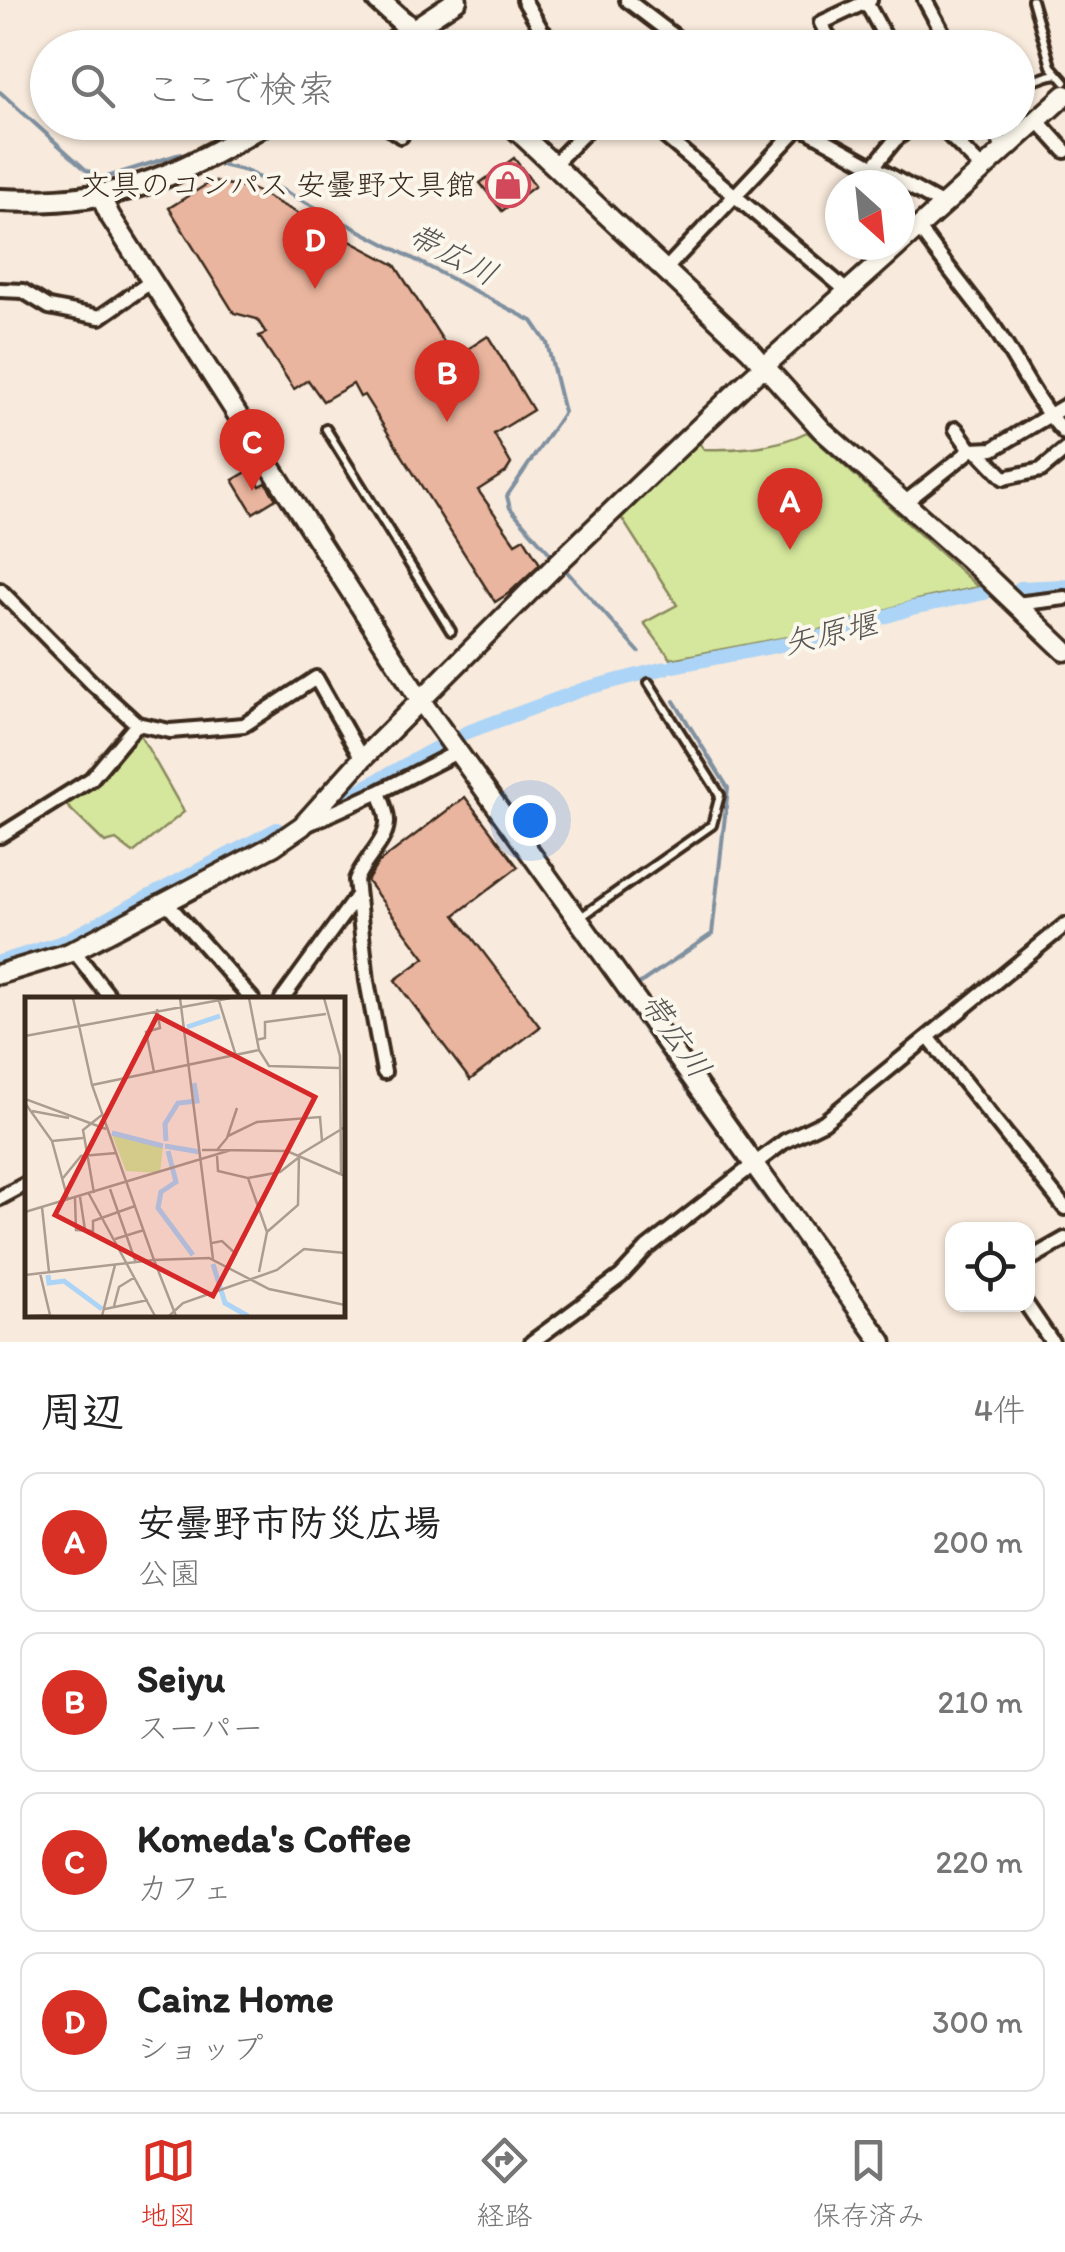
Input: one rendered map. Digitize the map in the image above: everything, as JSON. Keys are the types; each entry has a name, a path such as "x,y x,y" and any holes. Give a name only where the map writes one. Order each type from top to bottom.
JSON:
{"main road":[{"path":"378,0 412,30"},
{"path":"0,200 39,202 101,196 158,180 237,140"}],"street":[{"path":"412,30 456,0"},
{"path":"524,0 542,30"},
{"path":"627,0 662,30"},
{"path":"925,0 941,30"},
{"path":"825,30 821,23 868,1 882,30"},
{"path":"1065,95 1037,120 1065,150"},
{"path":"527,140 764,366 822,430 1065,650"},
{"path":"554,165 578,140"},
{"path":"669,140 847,291"},
{"path":"666,270 786,140"},
{"path":"827,140 942,206"},
{"path":"873,167 895,140"},
{"path":"953,140 982,170"},
{"path":"999,140 1004,150"},
{"path":"915,230 1015,140"},
{"path":"101,196 110,216 421,701 882,1342"},
{"path":"918,227 986,316 1049,416 1065,433"},
{"path":"302,826 362,759 559,562 881,260"},
{"path":"0,290 23,291 50,307 100,317 152,282"},
{"path":"903,504 974,450 993,449 1065,406"},
{"path":"956,429 1004,478 1041,470 1065,450"},
{"path":"0,590 137,724 170,731 220,730 244,725 316,678 362,759"},
{"path":"1016,604 1065,598"},
{"path":"0,836 90,779 137,724"},
{"path":"0,974 74,950 273,846 302,826 457,752"},
{"path":"379,792 388,821 362,864 356,880 356,897 384,1072"},
{"path":"284,997 356,897"},
{"path":"165,901 249,997"},
{"path":"532,1342 621,1276 647,1248 753,1166 785,1142 824,1122 1065,925"},
{"path":"74,950 109,997"},
{"path":"928,1037 1065,1208"},
{"path":"0,1198 25,1185"},
{"path":"1035,1256 1065,1239"},
{"path":"1031,1312 1052,1342"}],"lane":[{"path":"1032,0 1051,66 1065,82"},
{"path":"1035,82 1058,74"},
{"path":"326,430 451,631"},
{"path":"578,920 712,826 720,795 650,683"}],"green space":[{"path":"807,432 978,587 917,600 814,632 671,659 644,623 677,605 619,514 696,439 704,449 743,448 783,442"},
{"path":"138,731 184,812 133,853 116,840 105,843 63,802"}],"building":[{"name":"文具のコンパス 安曇野文具館","path":"514,158 535,186 502,211 480,183"},
{"path":"212,181 254,190 395,265 454,358 488,336 533,410 494,434 511,464 506,472 478,490 515,543 524,538 540,564 509,593 495,602 364,395 360,397 353,384 323,401 308,380 294,389 259,336 266,333 257,319 234,313 169,208"},
{"path":"250,470 260,486 266,483 276,499 253,513 233,480"},
{"path":"465,797 518,867 455,915 540,1027 470,1080 395,980 425,958 367,881 378,863"}],"waterway":[{"name":"帯広川","path":"0,92 30,119"},
{"name":"帯広川","path":"53,140 86,170 104,178 180,154 190,157"},
{"name":"帯広川","path":"213,163 246,171 532,321 547,343 564,412 507,496 510,508 554,558"},
{"name":"帯広川","path":"561,565 639,652"},
{"name":"矢原堰","path":"1020,588 1065,586"},
{"name":"矢原堰","path":"674,666 821,637 912,608 985,593"},
{"name":"矢原堰","path":"465,733 584,689 665,668"},
{"name":"帯広川","path":"633,988 712,934 728,788 674,701"},
{"name":"矢原堰","path":"342,800 436,748"},
{"name":"矢原堰","path":"0,962 63,942 277,829"},
{"name":"帯広川","path":"625,993 620,997 743,1167"},
{"name":"帯広川","path":"748,1175 869,1342"}],"place":[{"name":"文具のコンパス 安曇野文具館","path":"508,185"},
{"name":"Cainz Home","path":"315,289"},
{"name":"Seiyu","path":"447,422"},
{"name":"Komeda's Coffee","path":"252,491"},
{"name":"安曇野市防災広場","path":"790,550"}]}
